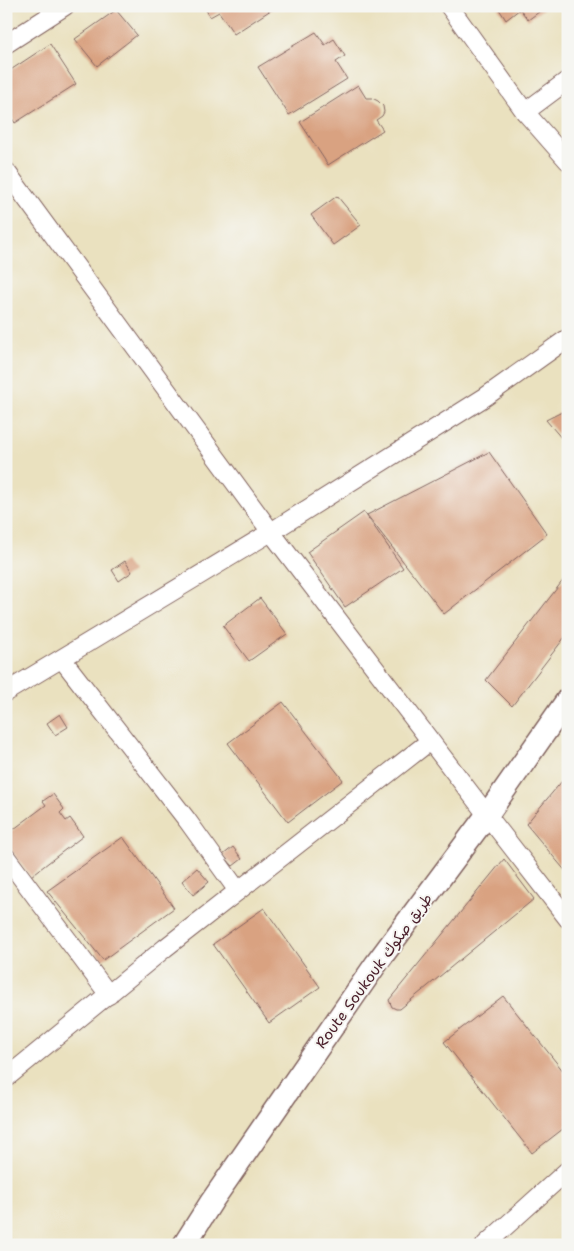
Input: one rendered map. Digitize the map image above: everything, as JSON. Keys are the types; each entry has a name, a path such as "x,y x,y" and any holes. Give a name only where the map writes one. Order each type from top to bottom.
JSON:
{"street":[{"path":"6,44 65,6"},
{"path":"449,6 525,112 568,161"},
{"path":"525,112 568,80"},
{"path":"6,171 271,532 486,815 566,912"},
{"path":"6,692 271,532 485,398 568,338"},
{"path":"62,659 187,820 238,891"},
{"name":"Route Soukouk طريق صكوك","path":"184,1245 376,964 568,700"},
{"path":"6,1078 165,948 430,741"},
{"path":"6,857 108,995"},
{"path":"486,1245 568,1170"}],"building":[{"path":"204,6 277,6 234,34 219,12 210,17"},
{"path":"497,6 547,6 528,20 520,9 506,20"},
{"path":"116,10 137,35 97,66 75,39"},
{"path":"316,32 325,45 334,39 345,56 336,62 347,79 289,115 258,67"},
{"path":"50,44 76,84 15,123 6,109 6,73"},
{"path":"358,85 366,98 372,98 383,106 384,112 382,116 376,120 383,130 328,165 300,122"},
{"path":"337,196 361,225 333,245 311,215"},
{"path":"568,409 568,446 546,420"},
{"path":"489,452 547,534 444,614 367,515"},
{"path":"364,512 403,568 345,607 307,552"},
{"path":"125,561 132,572 119,581 112,570"},
{"path":"568,574 568,633 512,706 486,680"},
{"path":"260,598 287,634 249,661 223,626"},
{"path":"283,702 343,780 288,822 228,743"},
{"path":"60,714 68,727 55,735 47,723"},
{"path":"568,774 568,874 526,824"},
{"path":"53,794 64,809 60,813 66,821 70,818 83,836 31,876 6,843 6,835 46,805 43,801"},
{"path":"123,837 174,908 103,960 47,891"},
{"path":"233,847 242,859 233,866 223,855"},
{"path":"504,859 534,899 400,1009 392,1007 389,1000"},
{"path":"197,868 209,882 193,895 182,881"},
{"path":"264,908 320,987 269,1023 213,944"},
{"path":"503,996 568,1077 568,1125 532,1153 444,1042"}]}
